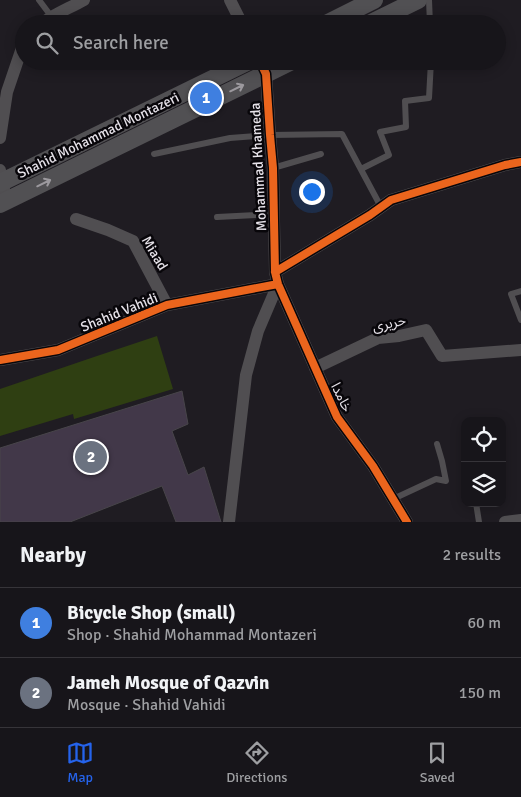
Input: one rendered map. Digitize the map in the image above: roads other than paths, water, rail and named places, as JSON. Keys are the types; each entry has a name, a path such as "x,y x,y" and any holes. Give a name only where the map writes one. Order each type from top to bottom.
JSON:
{"main road":[{"path":"344,15 374,0"},
{"path":"387,15 418,0"},
{"name":"Shahid Mohammad Montazeri","path":"0,178 230,70"},
{"name":"Shahid Mohammad Montazeri","path":"4,202 259,70"}],"street":[{"path":"56,15 84,0"},
{"path":"230,0 238,15"},
{"path":"0,138 7,92 15,68"},
{"name":"Mohammad Khameda","path":"263,70 273,168 276,278"},
{"name":"Shahid Vahidi","path":"0,360 58,350 167,305 276,278 391,200 505,165 521,162"},
{"path":"0,178 4,202"},
{"name":"Miaad","path":"76,219 133,241 167,305"},
{"path":"229,522 246,374 276,278"},
{"name":"خامدا","path":"276,278 337,417 373,466 407,522"},
{"name":"حریری","path":"315,368 378,338 426,330 442,356 521,350"},
{"path":"504,522 521,520"}],"lane":[{"path":"39,0 44,15"},
{"path":"428,0 429,15"},
{"path":"361,169 390,155 380,132 406,127 405,101 429,98 431,70"},
{"path":"154,154 230,138 270,135 342,134 381,207"},
{"path":"273,168 321,154"},
{"path":"216,217 274,214"},
{"path":"521,291 511,294 521,320"},
{"path":"393,499 436,479 446,482 438,444"},
{"path":"477,507 479,522"}],"place":[{"name":"Bicycle Shop (small)","path":"206,98"},
{"name":"Jameh Mosque of Qazvin","path":"91,457"}]}
